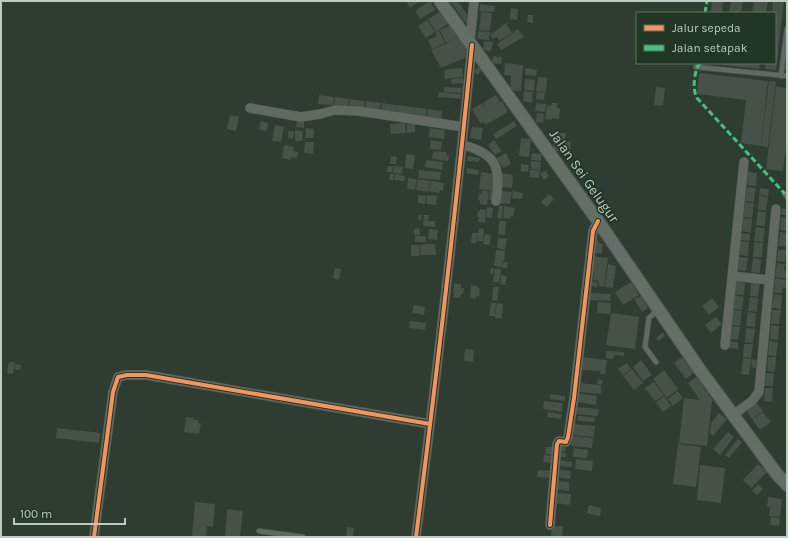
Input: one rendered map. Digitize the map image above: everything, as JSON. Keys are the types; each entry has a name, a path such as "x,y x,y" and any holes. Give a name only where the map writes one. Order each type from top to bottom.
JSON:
{"main road":[{"name":"Jalan Sei Gelugur","path":"440,1 598,221 700,370 787,486"}],"street":[{"path":"416,537 464,127 474,1"},
{"path":"250,108 301,117 335,110 358,112 464,127"},
{"path":"462,145 476,148 484,152 492,160 498,171 499,183 496,201"},
{"path":"725,345 744,162"},
{"path":"733,415 752,401 759,392 776,210"},
{"path":"550,525 557,444 559,441 566,442 568,437 574,398 593,231 598,221"},
{"path":"733,276 769,280"},
{"path":"94,537 113,392 118,377 127,375 146,375 430,424"}],"lane":[{"path":"781,76 787,29"},
{"path":"696,67 787,76"},
{"path":"656,362 645,347 649,318 658,310"},
{"path":"259,531 303,537"}],"building":[{"path":"406,1 420,1 410,8"},
{"path":"430,1 435,10 420,19 415,11"},
{"path":"450,1 456,1 458,4 459,3 468,16 468,22 466,23"},
{"path":"712,1 723,1 722,12 711,12"},
{"path":"731,1 743,1 741,12 729,12"},
{"path":"754,1 768,1 766,12 752,12"},
{"path":"773,1 784,1 776,70 765,69 766,64 776,64 776,12 772,12"},
{"path":"480,4 495,6 494,12 479,11"},
{"path":"511,8 518,9 517,20 510,19"},
{"path":"441,11 449,23 436,32 428,19"},
{"path":"481,12 492,13 490,31 479,30"},
{"path":"528,15 533,15 533,23 527,22"},
{"path":"427,20 435,32 426,38 418,26"},
{"path":"506,23 512,33 499,41 497,37 493,39 490,35"},
{"path":"451,25 457,38 460,36 467,52 465,53 467,57 441,68 431,50 454,40 446,43 440,30"},
{"path":"518,29 524,37 501,50 497,44"},
{"path":"439,31 445,43 432,49 428,40 437,36 435,33"},
{"path":"478,31 490,32 489,40 477,39"},
{"path":"484,41 493,42 491,51 483,50"},
{"path":"493,56 502,57 501,64 492,63"},
{"path":"786,59 787,70 785,70"},
{"path":"505,63 523,65 521,91 510,90 511,76 504,75"},
{"path":"723,64 760,64 759,69"},
{"path":"478,66 482,69 478,75 474,72"},
{"path":"462,68 463,77 445,79 444,70"},
{"path":"525,68 537,70 536,76 525,75"},
{"path":"699,73 768,81 761,146 741,143 746,100 697,94"},
{"path":"538,77 547,78 546,92 536,91"},
{"path":"463,78 463,83 452,84 451,79"},
{"path":"525,79 535,80 534,91 524,90"},
{"path":"769,81 776,82 768,147 761,146"},
{"path":"444,87 462,88 461,93 444,92"},
{"path":"656,87 665,88 663,106 654,105"},
{"path":"776,87 787,88 787,139 783,171 766,169"},
{"path":"524,91 533,92 532,103 523,101"},
{"path":"439,92 461,94 461,99 438,97"},
{"path":"537,92 545,93 544,100 536,99"},
{"path":"319,95 334,97 333,105 318,104"},
{"path":"496,95 500,101 494,105 502,101 508,112 485,125 484,122 481,124 472,109 482,103 486,110 483,103"},
{"path":"335,97 349,99 348,107 334,106"},
{"path":"350,99 365,101 364,110 349,108"},
{"path":"366,101 381,103 379,111 365,110"},
{"path":"382,103 396,105 395,113 381,112"},
{"path":"536,103 546,104 545,112 535,111"},
{"path":"552,103 557,103 557,108 560,109 559,119 545,119 547,105 551,106"},
{"path":"396,105 412,107 411,116 395,114"},
{"path":"412,107 427,109 426,117 411,116"},
{"path":"428,109 442,111 441,119 427,118"},
{"path":"537,113 544,114 543,123 536,122"},
{"path":"230,115 239,117 236,131 227,129"},
{"path":"297,120 304,121 304,128 296,127"},
{"path":"261,121 268,123 267,131 259,130"},
{"path":"514,121 517,126 496,139 493,134"},
{"path":"405,123 406,133 391,134 390,124"},
{"path":"415,123 415,132 407,133 407,124"},
{"path":"275,125 284,127 281,142 272,141"},
{"path":"472,127 483,128 481,140 470,138"},
{"path":"306,128 314,129 313,138 305,138"},
{"path":"430,128 445,130 444,139 429,137"},
{"path":"295,130 303,131 302,141 295,141"},
{"path":"288,131 294,132 293,139 288,138"},
{"path":"554,133 566,133 565,141 571,142 570,151 553,151"},
{"path":"521,138 531,139 529,157 519,156"},
{"path":"431,140 442,142 441,150 430,149"},
{"path":"494,140 501,151 495,155 488,145"},
{"path":"305,142 314,142 313,154 304,153"},
{"path":"284,145 294,147 293,151 298,152 297,158 291,157 291,160 282,158"},
{"path":"433,151 447,152 446,155 449,155 448,161 432,159"},
{"path":"506,153 511,164 503,168 497,158"},
{"path":"532,153 541,154 541,161 531,160"},
{"path":"406,154 415,155 413,169 405,168"},
{"path":"391,156 397,157 396,164 390,164"},
{"path":"468,156 480,158 479,162 467,161"},
{"path":"426,160 443,162 442,170 425,167"},
{"path":"531,161 541,162 540,170 531,169"},
{"path":"521,164 529,165 528,172 521,171"},
{"path":"388,166 393,166 392,172 387,172"},
{"path":"394,166 403,167 402,174 393,173"},
{"path":"467,168 479,170 478,175 466,173"},
{"path":"419,170 441,172 440,180 418,178"},
{"path":"530,170 540,170 539,178 530,177"},
{"path":"545,170 549,176 544,180 540,174"},
{"path":"481,172 496,174 494,191 479,189"},
{"path":"748,172 757,173 756,186 747,185"},
{"path":"502,173 513,175 512,188 500,187"},
{"path":"390,174 394,174 393,180 389,180"},
{"path":"395,174 405,176 404,181 394,180"},
{"path":"408,178 417,179 415,190 407,189"},
{"path":"418,179 430,181 428,192 416,190"},
{"path":"431,181 444,183 443,191 440,190 439,193 429,191"},
{"path":"747,187 756,188 754,202 745,201"},
{"path":"760,188 769,189 768,196 759,195"},
{"path":"482,190 489,191 487,205 480,204 480,201 478,200 479,193 481,194"},
{"path":"490,191 494,192 493,200 489,200"},
{"path":"501,191 512,192 510,204 499,203"},
{"path":"513,191 523,193 522,199 512,198"},
{"path":"549,194 554,199 547,207 541,202"},
{"path":"418,195 426,196 425,204 418,203"},
{"path":"427,195 437,196 436,205 426,204"},
{"path":"759,196 768,197 766,210 758,210"},
{"path":"745,202 754,203 752,218 743,217"},
{"path":"499,205 503,206 502,219 497,218"},
{"path":"504,206 515,208 513,217 510,216 510,219 503,218"},
{"path":"487,207 493,208 492,218 486,217"},
{"path":"782,208 787,209 787,215 781,215"},
{"path":"480,209 486,210 485,223 478,222 479,217 477,217"},
{"path":"758,211 766,212 765,226 756,225"},
{"path":"419,215 422,215 421,220 418,220"},
{"path":"424,215 429,215 428,221 435,221 435,227 423,226"},
{"path":"781,217 787,218 787,231 780,230"},
{"path":"743,218 752,219 751,233 742,231"},
{"path":"499,221 506,221 505,235 498,234"},
{"path":"756,227 765,228 763,242 754,241"},
{"path":"419,228 420,235 414,235 414,229"},
{"path":"479,228 484,229 483,241 477,241"},
{"path":"429,229 438,230 437,240 428,239"},
{"path":"780,232 787,233 787,246 778,246"},
{"path":"472,233 478,233 476,244 471,243"},
{"path":"741,233 750,234 750,241 741,240"},
{"path":"485,234 491,235 490,245 483,244"},
{"path":"415,236 425,236 426,242 415,242"},
{"path":"498,238 507,239 505,250 497,248"},
{"path":"594,240 603,244 602,254 592,252"},
{"path":"740,241 749,242 748,256 739,255"},
{"path":"754,242 763,243 762,257 753,257"},
{"path":"435,244 436,255 421,255 420,245"},
{"path":"411,245 419,245 420,256 411,256"},
{"path":"496,250 505,251 502,267 494,266"},
{"path":"778,250 786,250 785,262 777,261"},
{"path":"591,256 608,258 604,287 599,286 599,281 593,280 594,272 589,271"},
{"path":"739,257 748,258 746,271 737,270"},
{"path":"753,258 761,259 760,273 751,272"},
{"path":"503,262 508,262 507,268 502,268"},
{"path":"777,263 785,264 784,270 787,271 787,279 775,277"},
{"path":"608,264 616,266 614,280 606,279"},
{"path":"335,268 341,269 339,280 333,278"},
{"path":"491,268 494,268 493,274 490,273"},
{"path":"495,269 501,269 499,282 493,282"},
{"path":"501,275 507,276 505,285 500,284"},
{"path":"775,278 787,280 787,288 783,287 782,293 774,293"},
{"path":"606,279 614,280 613,288 605,287"},
{"path":"588,281 598,282 597,287 587,285"},
{"path":"736,281 745,283 744,295 735,294"},
{"path":"631,282 639,295 623,305 615,292"},
{"path":"751,282 760,283 758,297 750,296"},
{"path":"454,283 461,284 461,288 464,288 463,294 461,294 460,298 453,297"},
{"path":"471,285 478,286 480,289 479,297 476,296 476,299 470,298"},
{"path":"493,287 499,287 497,301 492,300"},
{"path":"588,293 611,294 610,301 588,300"},
{"path":"774,294 782,295 781,309 772,308"},
{"path":"735,295 744,297 742,310 733,309"},
{"path":"641,296 648,308 642,312 634,299"},
{"path":"750,297 758,298 757,312 748,311"},
{"path":"712,298 719,307 709,315 702,306"},
{"path":"598,302 611,303 610,314 597,313"},
{"path":"491,303 496,303 495,316 489,316"},
{"path":"497,303 503,304 502,318 495,318"},
{"path":"414,305 425,307 424,315 412,313"},
{"path":"733,310 742,311 740,326 731,325"},
{"path":"772,310 781,310 779,324 771,324"},
{"path":"748,312 756,313 755,327 746,326"},
{"path":"611,313 639,317 635,349 606,345"},
{"path":"716,317 722,324 711,333 705,325"},
{"path":"410,321 426,323 425,330 409,328"},
{"path":"771,325 779,326 778,340 770,339"},
{"path":"731,326 740,327 738,340 729,339"},
{"path":"746,328 755,329 753,343 745,342"},
{"path":"663,332 665,336 659,341 656,338"},
{"path":"730,341 738,342 738,349 729,348"},
{"path":"769,341 778,342 776,356 768,355"},
{"path":"744,344 753,344 751,358 743,357"},
{"path":"465,349 474,350 473,362 464,361"},
{"path":"606,351 624,352 624,356 614,355 613,359 606,358"},
{"path":"583,357 607,360 605,374 600,374 601,371 581,370"},
{"path":"682,357 694,373 686,379 674,363"},
{"path":"768,357 776,357 775,372 767,371"},
{"path":"743,358 751,359 749,375 741,374"},
{"path":"752,359 757,360 756,368 751,367"},
{"path":"641,360 652,375 643,381 633,367"},
{"path":"9,362 15,362 13,374 7,373"},
{"path":"627,363 631,369 623,375 618,369"},
{"path":"15,364 21,365 20,370 15,369"},
{"path":"632,369 643,383 634,390 623,376"},
{"path":"664,370 678,389 667,398 653,379"},
{"path":"766,373 774,373 773,386 765,386"},
{"path":"696,377 714,402 712,401 707,446 679,443 684,398 700,400 688,383"},
{"path":"598,379 603,380 602,384 597,384"},
{"path":"654,382 664,395 655,401 645,388"},
{"path":"579,383 601,385 601,394 578,392"},
{"path":"765,388 773,388 772,402 764,401"},
{"path":"678,391 683,398 673,406 668,399"},
{"path":"578,393 597,396 596,405 577,402"},
{"path":"550,394 565,396 565,401 550,399"},
{"path":"664,396 671,406 663,412 656,402"},
{"path":"544,401 563,403 562,412 543,409"},
{"path":"756,402 763,411 752,419 746,410"},
{"path":"575,407 599,409 598,416 575,414"},
{"path":"548,412 562,414 561,419 547,417"},
{"path":"763,412 771,422 760,430 752,419"},
{"path":"719,413 727,419 713,436 710,433 711,423"},
{"path":"578,416 595,417 594,422 577,421"},
{"path":"186,417 194,418 194,420 198,420 198,423 201,423 199,434 184,432"},
{"path":"574,424 595,426 594,437 573,435"},
{"path":"57,428 100,433 99,443 56,438"},
{"path":"728,432 734,437 720,455 713,449"},
{"path":"572,436 593,438 592,448 571,446"},
{"path":"738,439 742,442 729,458 725,455"},
{"path":"678,444 701,447 696,487 673,484"},
{"path":"558,445 566,446 565,452 557,451"},
{"path":"546,447 554,447 553,455 545,454"},
{"path":"574,448 588,450 587,458 573,457"},
{"path":"557,452 566,453 565,457 557,457"},
{"path":"544,455 553,456 553,463 543,462"},
{"path":"576,459 593,461 592,471 575,469"},
{"path":"557,460 572,462 572,467 557,466"},
{"path":"758,464 767,472 751,488 743,480"},
{"path":"700,465 725,468 721,503 697,500"},
{"path":"556,469 571,471 570,479 555,477"},
{"path":"538,470 551,471 550,478 537,477"},
{"path":"555,481 569,482 569,491 554,489"},
{"path":"758,484 763,489 757,495 752,491"},
{"path":"555,493 571,494 570,505 554,503"},
{"path":"768,497 782,499 780,517 769,516 770,507 767,507"},
{"path":"195,502 215,504 213,527 207,526 206,537 192,537"},
{"path":"589,505 601,508 600,516 587,513"},
{"path":"227,509 243,511 240,537 225,537"},
{"path":"771,517 780,518 779,526 770,525"},
{"path":"552,526 563,526 562,537 551,536"},
{"path":"347,527 354,528 353,537 346,537"}],"marked path":[{"path":"705,12 707,1"},
{"path":"699,64 696,70 694,80 695,94 697,98 785,194"}],"cycle path":[{"path":"416,537 446,291 472,45"},
{"path":"550,525 557,444 559,441 566,442 568,437 574,398 593,231 598,221"},
{"path":"94,537 113,392 118,377 127,375 146,375 430,424"}]}
